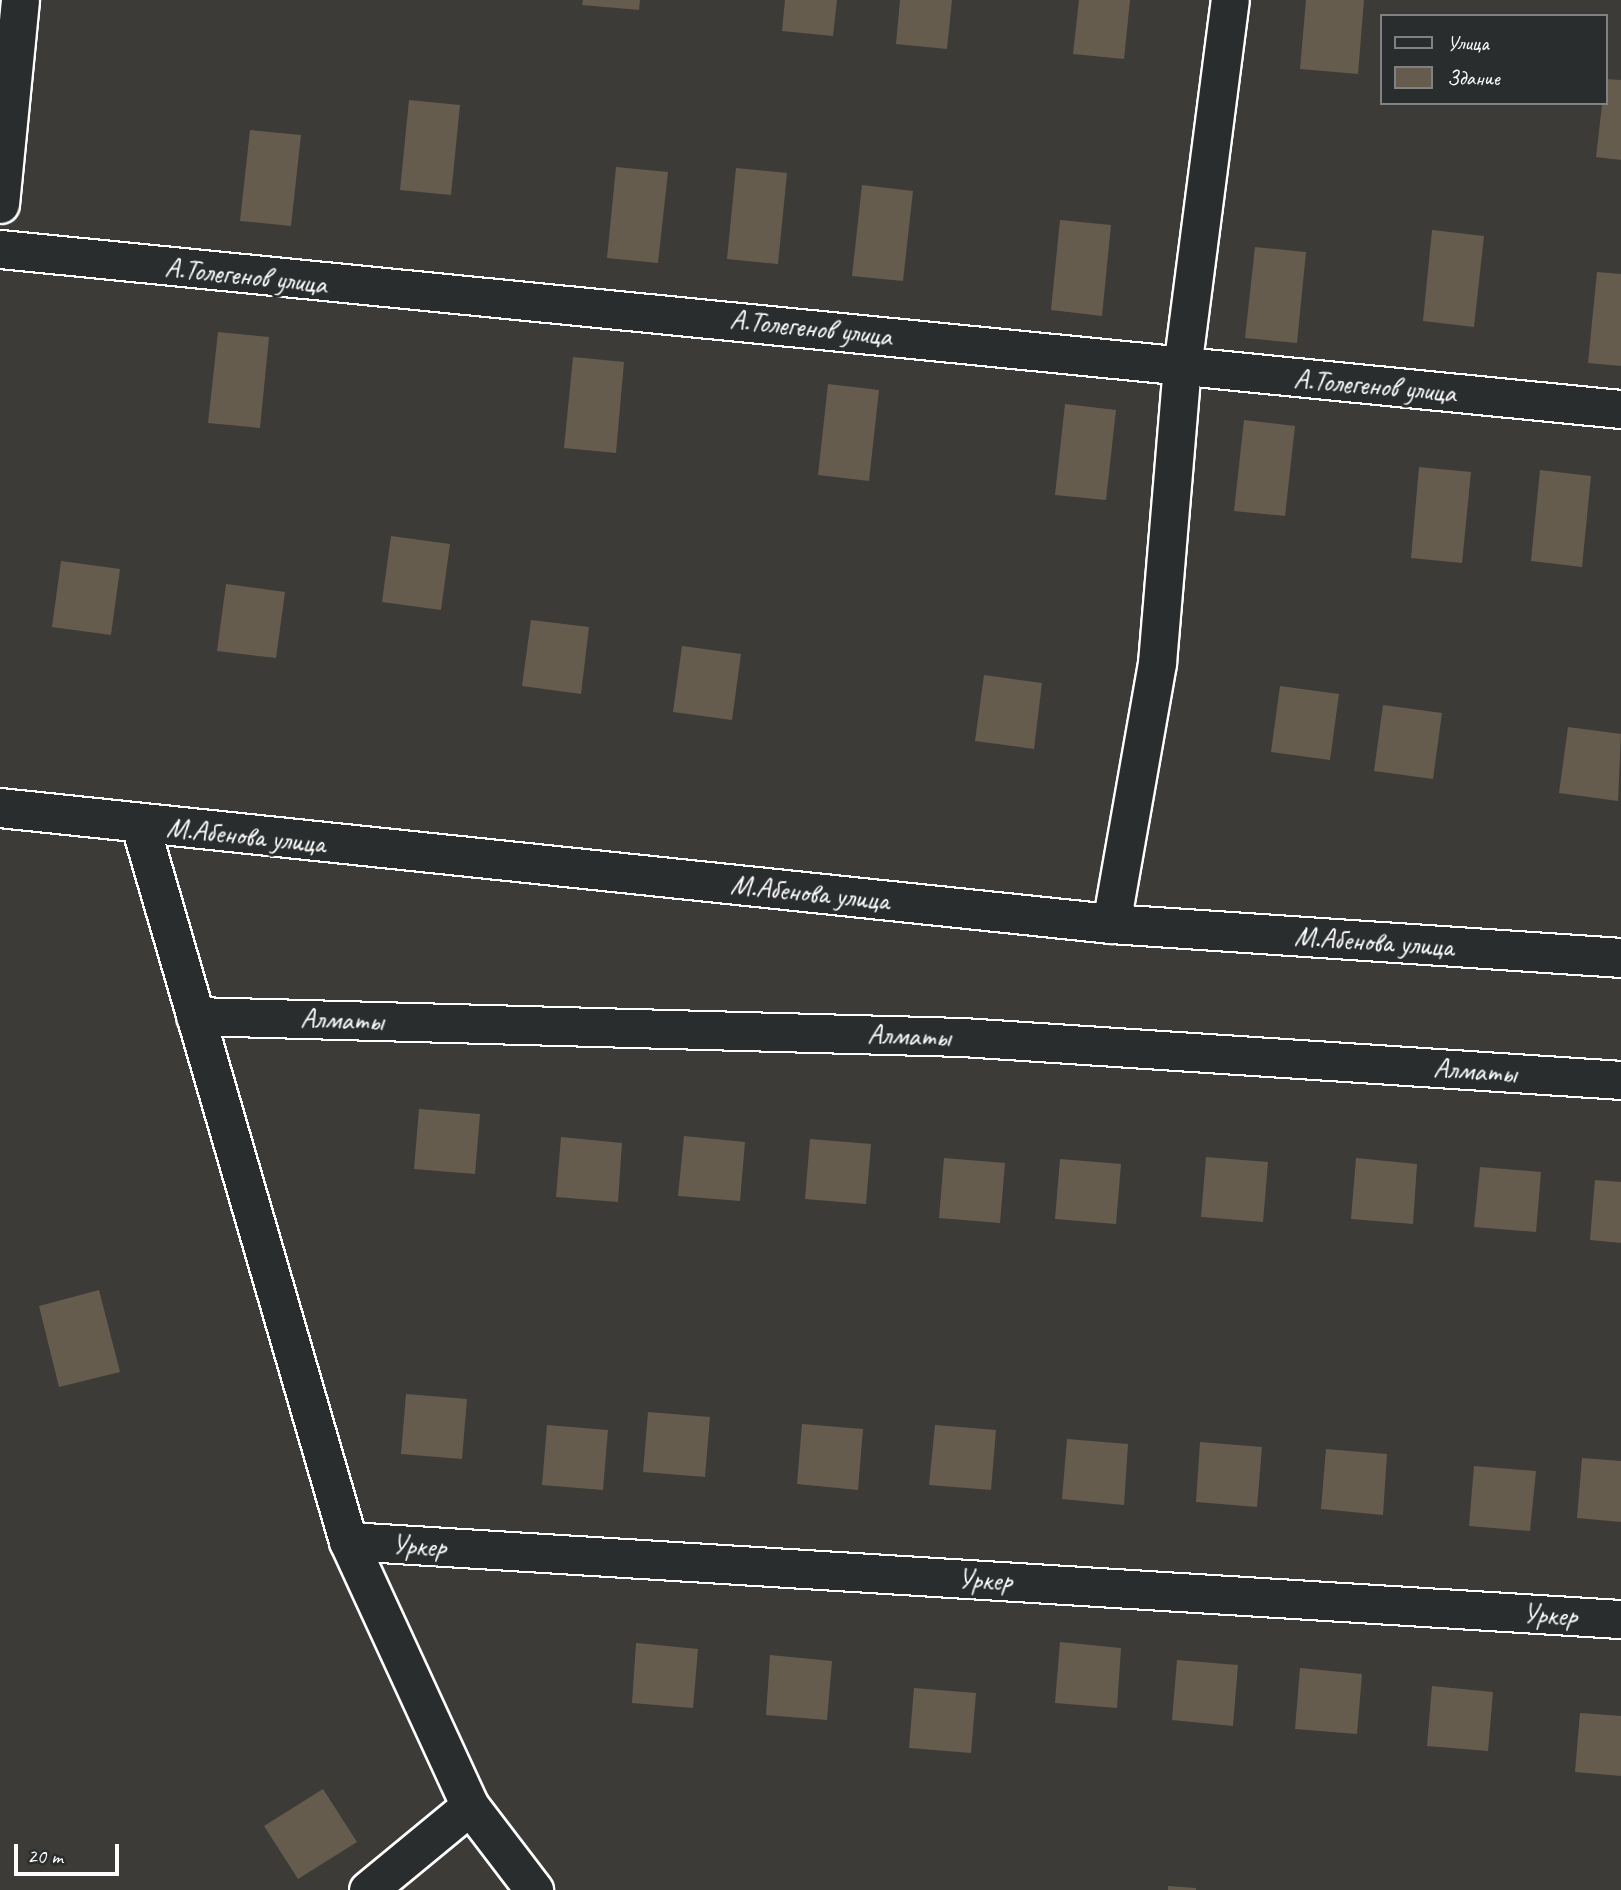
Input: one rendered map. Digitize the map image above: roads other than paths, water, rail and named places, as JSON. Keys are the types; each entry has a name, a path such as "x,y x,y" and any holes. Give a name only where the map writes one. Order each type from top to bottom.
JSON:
{"main road":[{"name":"М.Абенова улица","path":"0,808 140,825 1111,924 1621,958"}],"street":[{"path":"0,204 20,0"},
{"path":"1111,924 1157,663 1182,368 1230,0"},
{"name":"А.Толегенов улица","path":"0,250 370,289 817,328 1182,368 1621,409"},
{"path":"140,825 348,1541 470,1806 534,1890"},
{"name":"Алматы","path":"195,1016 962,1037 1621,1080"},
{"name":"Уркер","path":"348,1541 1621,1619"},
{"path":"368,1890 470,1806"}]}
